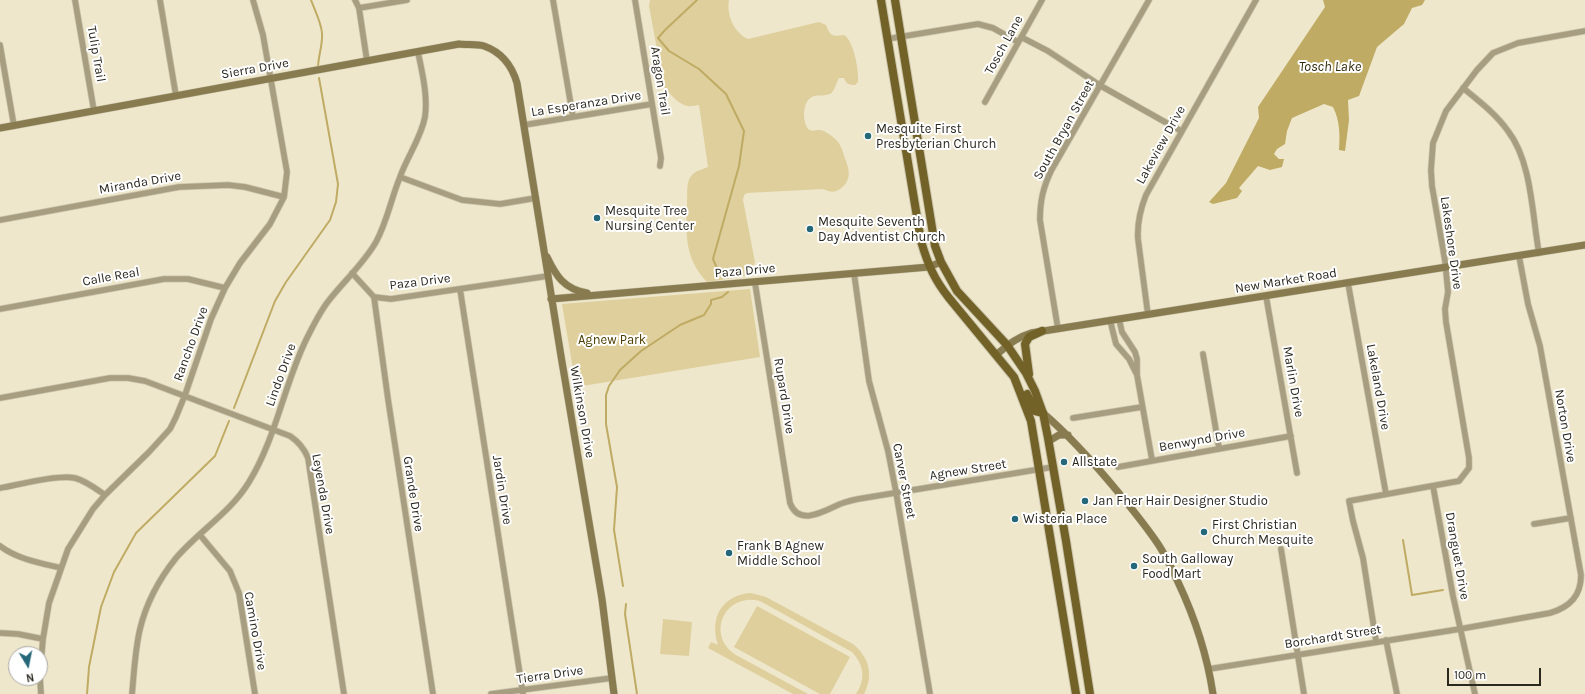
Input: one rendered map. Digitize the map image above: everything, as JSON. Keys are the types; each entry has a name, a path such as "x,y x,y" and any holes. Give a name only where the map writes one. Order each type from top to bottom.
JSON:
{"main road":[{"path":"881,0 921,241 929,267 945,294 1014,378 1021,384 1035,411 1043,413"},
{"path":"895,0 935,246 940,262 957,291 1007,345 1032,382"},
{"path":"904,138 917,135"},
{"path":"911,180 924,178"},
{"path":"1042,331 1029,337 1025,344 1027,364 1043,413 1049,441 1090,694"},
{"path":"1014,378 1031,421 1076,694"},
{"path":"1052,544 1066,541"}],"street":[{"name":"Tulip Trail","path":"75,0 94,111"},
{"path":"160,0 176,96"},
{"name":"Rancho Drive","path":"42,646 49,603 60,568 68,549 93,509 105,494 149,452 170,429 185,395 210,319 225,288 240,263 270,224 284,197 287,172 271,79 253,0"},
{"path":"355,0 359,8 368,61"},
{"path":"359,8 407,0"},
{"path":"553,0 573,117"},
{"name":"Aragon Trail","path":"635,0 661,158 660,166"},
{"name":"Tosch Lane","path":"985,102 1042,0"},
{"name":"South Bryan Street","path":"1058,329 1040,220 1040,205 1044,187 1051,172 1149,0"},
{"name":"Lakeview Drive","path":"1148,315 1137,228 1140,211 1146,195 1181,131 1256,0"},
{"path":"887,39 978,24 993,28 1048,51 1101,86 1181,131"},
{"name":"Lakeshore Drive","path":"1376,641 1363,558 1352,521 1349,501 1459,481 1469,468 1469,458 1446,322 1445,310 1448,292 1432,186 1432,154 1437,131 1446,111 1477,70 1493,53 1518,43 1585,32"},
{"name":"Sierra Drive","path":"0,128 458,44 483,46 499,54 509,64"},
{"path":"0,45 14,126"},
{"name":"Lindo Drive","path":"132,694 140,629 148,605 163,577 177,557 232,504 248,484 260,465 301,350 315,322 329,300 352,274 376,242 385,222 400,177 425,117 424,78 418,52"},
{"name":"Wilkinson Drive","path":"509,64 517,83 551,299 602,599 614,694"},
{"path":"1463,88 1492,112 1509,131 1519,151 1526,173 1539,253"},
{"name":"La Esperanza Drive","path":"524,125 652,104"},
{"path":"400,177 462,200 500,204 536,198"},
{"name":"Miranda Drive","path":"0,220 179,187 207,185 239,187 284,197"},
{"name":"New Market Road","path":"996,355 1021,335 1042,331 1585,245"},
{"path":"544,250 554,272 567,286 580,292 595,295"},
{"name":"Norton Drive","path":"1460,629 1560,610 1572,602 1581,586 1581,574 1540,346 1528,304 1519,256"},
{"name":"Paza Drive","path":"551,299 929,267 940,262"},
{"name":"Carver Street","path":"854,273 869,381 888,452 896,492 930,694"},
{"name":"Paza Drive","path":"352,274 374,297 391,299 548,276"},
{"name":"Calle Real","path":"0,309 164,279 188,279 225,288"},
{"name":"Rupard Drive","path":"755,282 790,503 796,511"},
{"name":"Lakeland Drive","path":"1348,283 1386,494"},
{"name":"Jardin Drive","path":"460,289 523,692"},
{"name":"Marlin Drive","path":"1266,296 1297,473"},
{"name":"Grande Drive","path":"374,297 433,694"},
{"path":"1119,319 1124,336 1135,352 1137,375 1152,460"},
{"path":"1110,320 1116,344 1129,359 1137,375"},
{"path":"1204,354 1219,448"},
{"name":"Leyenda Drive","path":"0,398 110,378 128,378 145,381 185,395 290,436 297,441 303,447 308,458 344,694"},
{"path":"1073,418 1142,406"},
{"path":"1043,413 1068,435 1098,468 1159,545 1191,610 1200,634 1209,669 1213,694"},
{"path":"1049,441 1059,435 1068,435"},
{"name":"Benwynd Drive","path":"1118,467 1291,436"},
{"name":"Agnew Street","path":"796,511 804,516 812,516 852,500 1053,467"},
{"path":"0,488 59,478 74,478 88,483 105,494"},
{"name":"Dranguet Drive","path":"1433,486 1460,629 1475,694"},
{"path":"1534,524 1571,518"},
{"name":"Camino Drive","path":"200,535 230,572 239,593 255,694"},
{"path":"0,546 6,551 24,558 60,568"},
{"path":"1281,549 1304,694"},
{"name":"Borchardt Street","path":"1209,669 1376,641 1460,629"},
{"path":"0,633 18,634 43,639"},
{"path":"1386,640 1397,694"},
{"name":"Tierra Drive","path":"491,694 523,692 612,678"}],"green space":[{"path":"650,0 729,0 728,5 732,22 735,28 748,39 819,22 826,25 832,35 844,35 851,43 857,64 858,82 855,85 851,85 847,83 844,78 839,78 832,93 810,98 804,111 806,125 809,130 820,130 830,134 840,145 849,174 847,182 840,189 834,192 823,189 747,193 744,195 743,200 755,262 751,272 746,276 707,282 699,273 690,254 686,225 688,183 689,179 694,173 708,167 699,105 689,106 681,104 664,87 649,6"},
{"name":"Agnew Park","path":"750,289 760,357 576,387 562,304"},
{"path":"751,593 766,597 853,644 863,655 868,667 869,680 864,694 856,694 861,683 862,672 859,662 852,652 760,601 748,600 737,603 729,609 723,617 721,627 722,637 727,647 736,655 808,694 793,694 708,648 711,642 718,645 715,626 720,610 725,603 732,598"},
{"path":"757,606 850,657 830,694 820,694 734,647"},
{"path":"663,619 692,622 689,656 660,654"}],"water":[{"name":"Tosch Lake","path":"1323,0 1425,0 1422,5 1412,8 1404,24 1377,47 1359,96 1348,100 1349,120 1345,151 1339,150 1339,128 1333,107 1324,104 1292,118 1287,131 1285,144 1277,149 1274,154 1279,159 1284,159 1282,167 1270,170 1258,166 1239,188 1242,191 1237,198 1213,204 1209,202 1226,183 1259,118 1258,107 1325,7"}],"waterway":[{"path":"311,0 322,33 318,68"},
{"path":"697,0 658,38 669,51 699,69 726,94 744,131 739,166 713,259 716,266 726,272"},
{"path":"234,408 275,301 286,282 330,220 336,202 338,184 319,78"},
{"path":"623,586 614,530 617,487 606,424 606,395 609,386 620,370 641,351 680,325 704,315 711,304 711,300 722,297 728,292"},
{"path":"87,694 89,667 101,607 114,572 136,533 215,456 229,421"},
{"path":"1403,540 1412,595 1443,590"},
{"path":"626,604 625,614 637,694"}],"place":[{"name":"Mesquite First Presbyterian Church","path":"868,136"},
{"name":"Mesquite Tree Nursing Center","path":"597,218"},
{"name":"Mesquite Seventh Day Adventist Church","path":"810,229"},
{"name":"Allstate","path":"1064,462"},
{"name":"Jan Fher Hair Designer Studio","path":"1085,501"},
{"name":"Wisteria Place","path":"1015,519"},
{"name":"First Christian Church Mesquite","path":"1204,532"},
{"name":"Frank B Agnew Middle School","path":"729,553"},
{"name":"South Galloway Food Mart","path":"1134,566"}]}
